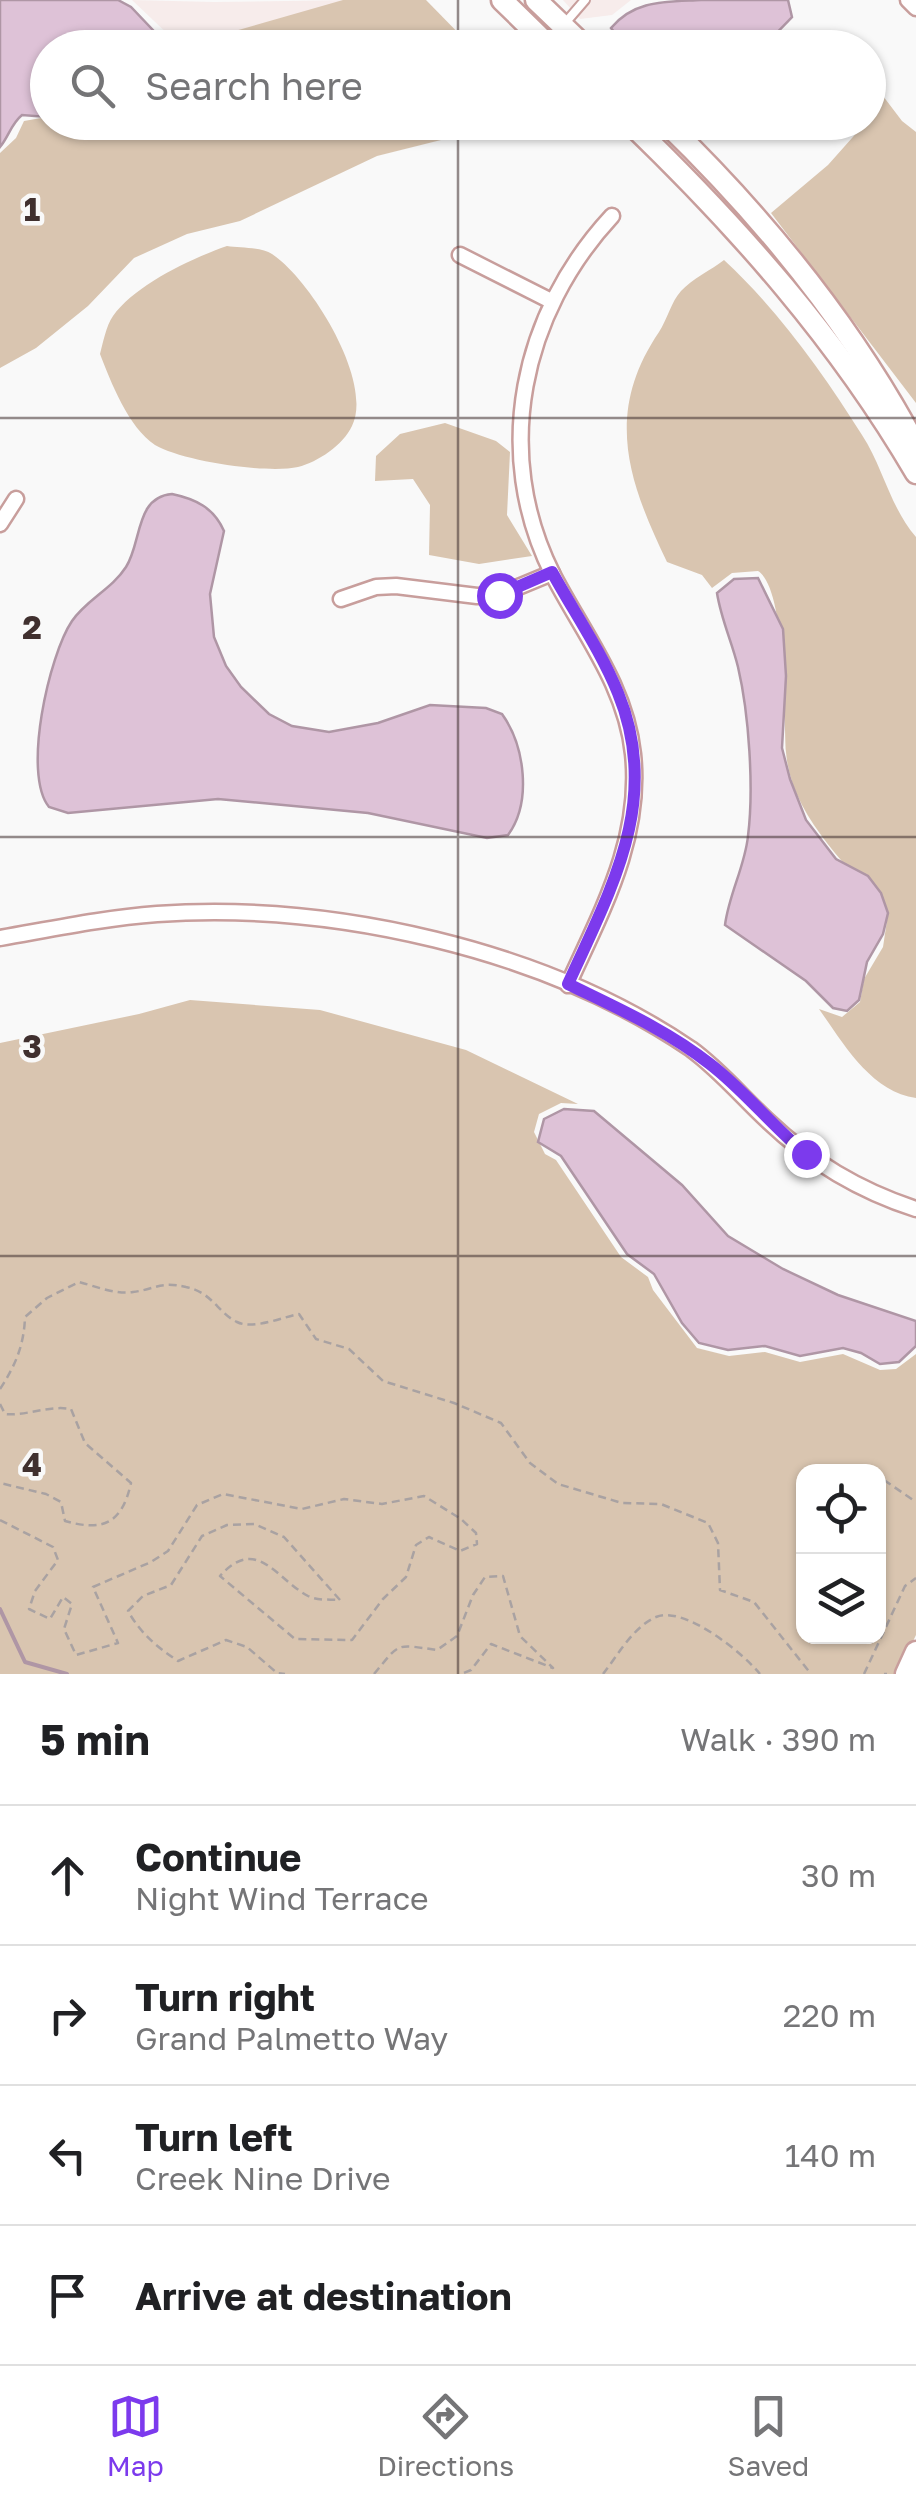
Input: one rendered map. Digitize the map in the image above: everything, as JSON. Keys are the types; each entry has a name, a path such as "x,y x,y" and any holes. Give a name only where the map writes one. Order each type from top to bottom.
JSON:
{"street":[{"path":"502,0 533,30"},
{"path":"536,0 567,30"},
{"path":"908,0 916,8"},
{"path":"647,140 726,219 786,288 879,413 916,473"},
{"path":"683,140 737,196 823,301 880,383 916,446"},
{"path":"568,984 626,849 634,807 634,768 629,727 619,695 552,572 528,500 521,438 526,380 551,301 580,252 612,216"},
{"path":"460,255 551,301"},
{"path":"0,524 16,500"},
{"path":"341,599 396,586 499,595 552,572"},
{"path":"0,938 154,914 234,912 353,922 433,939 568,984 637,1018 725,1076 770,1124 831,1171 916,1210"}],"lane":[{"path":"560,30 586,0"}],"path":[{"path":"0,1390 14,1368 24,1339 24,1317 47,1298 79,1282 121,1292 135,1292 159,1283 191,1288 212,1299 237,1322 250,1324 299,1314 316,1338 349,1349 383,1380 502,1422 530,1464 558,1484 622,1503 662,1504 708,1523 718,1543 720,1590 754,1602 811,1674"},
{"path":"0,1404 5,1414 22,1415 55,1406 70,1409 85,1442 131,1483 126,1506 108,1522 88,1527 65,1520 61,1502 46,1494 0,1483"},
{"path":"886,1481 916,1502"},
{"path":"0,1520 53,1546 58,1560 36,1590 30,1608 50,1619 63,1597 72,1604 64,1630 76,1654 118,1643 93,1587 168,1551 197,1504 223,1494 302,1508 344,1500 382,1504 424,1496 476,1532 476,1544 460,1552 429,1537 416,1545 406,1577 383,1599 352,1640 295,1639 220,1576 230,1565 248,1558 267,1563 290,1585 313,1599 340,1600 284,1537 254,1524 227,1525 202,1536 172,1585 143,1596 128,1611 137,1628 178,1661 226,1640 247,1647 276,1673 285,1674"},
{"path":"374,1674 388,1654 405,1645 437,1650 458,1636 473,1595 485,1578 503,1576 520,1636 561,1674"},
{"path":"864,1674 906,1586 916,1578"},
{"path":"603,1674 632,1636 656,1617 677,1614 710,1633 760,1674"},
{"path":"461,1674 471,1670 490,1644 553,1668"}],"shaded area":[{"path":"0,0 118,0 131,7 153,30 30,30 30,116 22,115 15,122 0,147"},
{"path":"132,0 350,0 261,30 164,30"},
{"path":"343,0 426,0 455,30 238,30"},
{"path":"563,0 631,0 612,15 580,19"},
{"path":"788,0 792,17 779,30 611,28 630,12 662,2"},
{"path":"886,100 916,132 916,403 771,213 828,165 850,140 886,140"},
{"path":"30,120 30,140 441,140 377,156 240,221 187,234 134,258 88,306 36,348 0,368 0,153 16,138 24,121"},
{"path":"227,246 268,252 287,267 320,308 346,358 354,384 356,407 352,426 336,446 306,465 266,469 225,465 155,445 129,416 100,354 111,320 135,294 181,265"},
{"path":"724,260 781,321 832,389 869,447 900,513 916,537 916,1098 900,1094 872,1076 848,1051 819,1009 842,1017 860,1002 864,979 883,947 888,914 824,839 790,776 779,627 767,582 758,571 732,573 712,588 702,575 667,562 633,475 627,419 642,362 681,291"},
{"path":"445,423 496,441 510,452 507,515 532,556 479,564 429,555 430,505 413,479 375,481 376,456 400,434"},
{"path":"172,494 203,506 224,531 210,594 214,637 226,666 241,687 269,714 292,726 329,732 378,723 430,705 486,708 502,714 516,742 523,774 520,807 508,835 487,838 368,813 218,799 68,813 49,807 41,791 38,743 47,686 63,637 78,614 126,567 151,503"},
{"path":"758,578 783,629 786,676 782,748 790,779 806,820 836,859 868,876 881,893 888,913 883,934 867,962 859,1000 847,1011 833,1008 806,981 725,925 746,847 750,774 742,686 717,593 734,579"},
{"path":"190,1000 320,1010 466,1050 578,1104 561,1103 539,1114 534,1132 545,1154 556,1160 621,1257 648,1277 653,1290 697,1348 729,1356 765,1352 800,1362 843,1354 880,1370 896,1369 916,1354 916,1635 897,1674 0,1674 0,1043"},
{"path":"564,1109 594,1111 682,1185 728,1236 783,1269 838,1295 916,1321 916,1346 899,1362 880,1364 843,1348 800,1356 765,1346 728,1350 699,1343 682,1323 654,1274 627,1254 561,1156 538,1142 544,1119"}],"waterway":[{"path":"0,1609 25,1662 67,1674"}],"route":[{"path":"499,595 552,572 609,673 632,739 635,793 630,836 615,882 568,984 691,1050 725,1076 770,1124 806,1154"}]}
